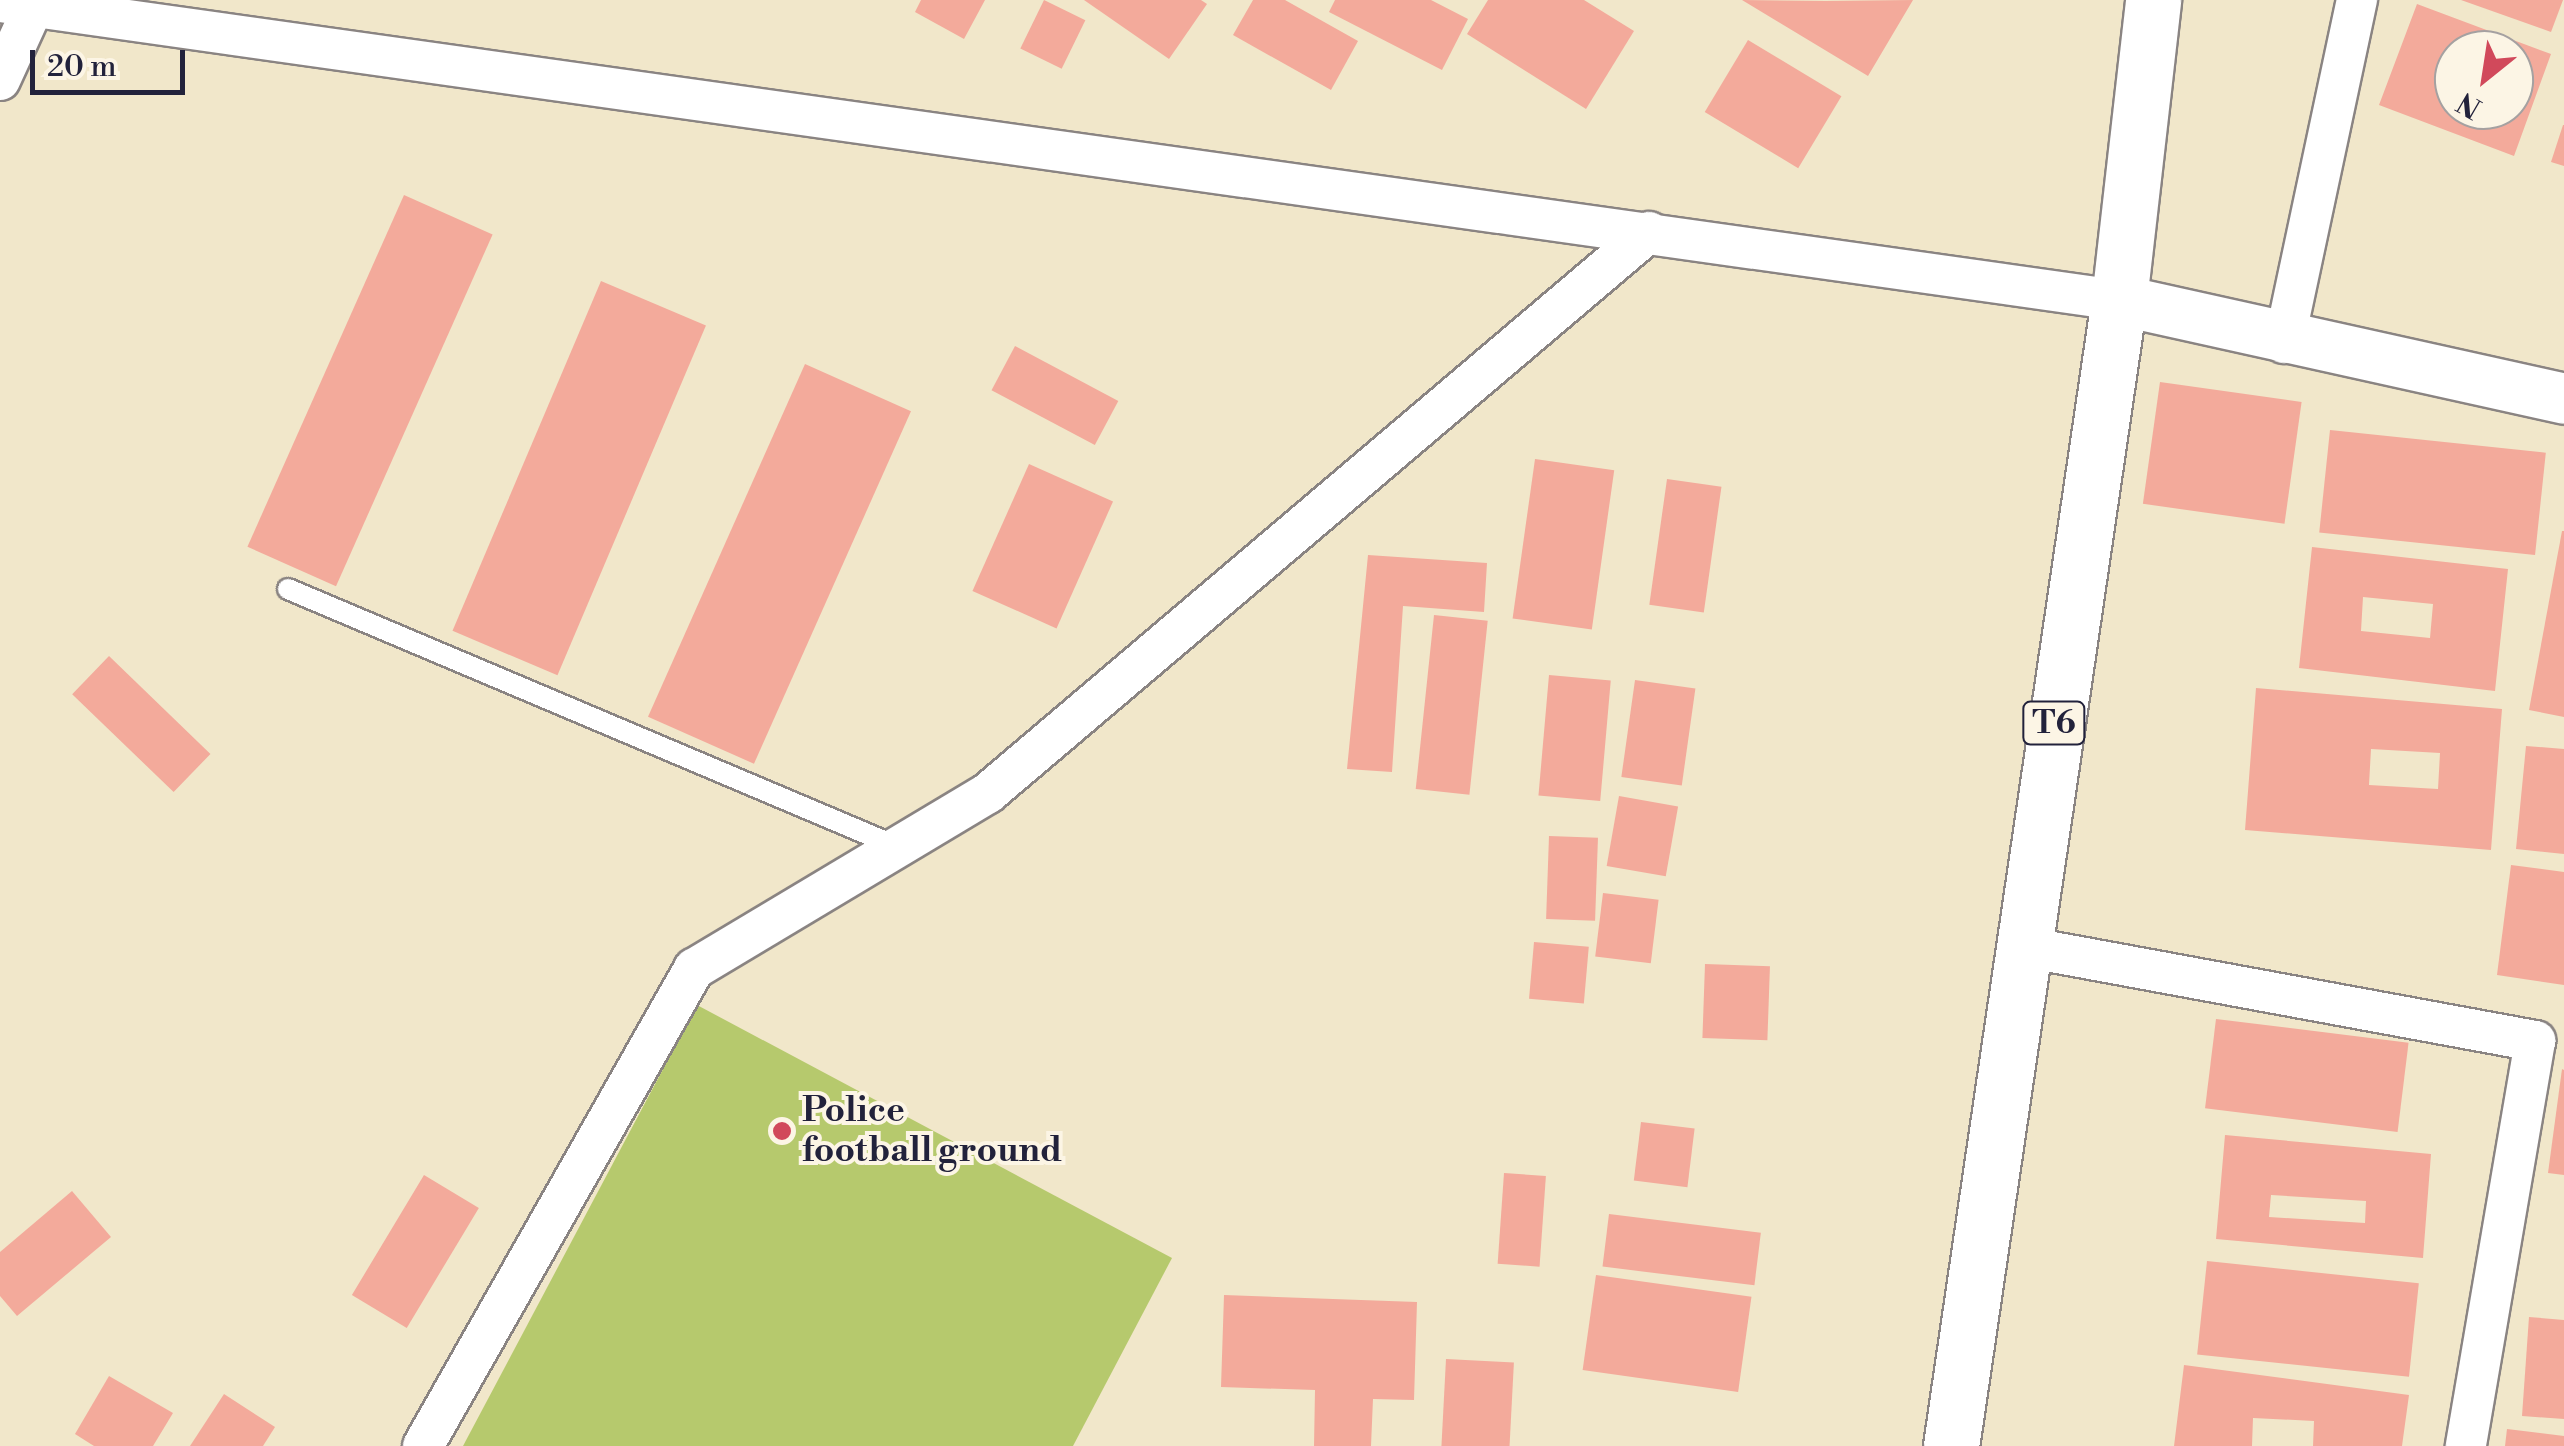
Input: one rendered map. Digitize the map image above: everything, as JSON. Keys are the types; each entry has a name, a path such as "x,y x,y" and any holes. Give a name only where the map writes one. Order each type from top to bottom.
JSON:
{"highway":[{"name":"T6","path":"1951,1446 2020,946 2119,300 2154,0"}],"street":[{"path":"2284,343 2358,0"},
{"path":"0,80 16,6 1649,232 1989,289 2119,300 2284,343 2564,399"},
{"path":"423,1446 694,969 988,793 1649,232"},
{"path":"2020,946 2534,1041 2466,1446"}],"lane":[{"path":"288,589 898,847"}],"green space":[{"name":"Police football ground","path":"697,1005 1172,1258 1073,1446 463,1446"}],"building":[{"path":"921,0 985,0 964,39 915,12"},
{"path":"1044,0 1085,20 1062,69 1020,49"},
{"path":"1084,0 1201,0 1207,4 1169,59"},
{"path":"1253,0 1285,0 1358,41 1331,90 1233,35"},
{"path":"1335,0 1431,0 1468,19 1442,70 1329,12"},
{"path":"1488,0 1584,0 1634,31 1586,109 1467,34"},
{"path":"1742,0 1826,1 1913,0 1868,76"},
{"path":"2461,0 2563,0 2551,32"},
{"path":"2417,4 2487,30 2434,30 2434,126 2379,105"},
{"path":"1748,40 1841,96 1798,168 1705,112"},
{"path":"2534,48 2551,54 2534,101"},
{"path":"2564,125 2564,166 2551,162"},
{"path":"2445,130 2523,130 2514,156"},
{"path":"404,195 493,234 336,586 247,547"},
{"path":"601,281 706,326 557,675 453,631"},
{"path":"1015,346 1118,401 1095,445 992,390"},
{"path":"805,364 911,411 754,764 648,717"},
{"path":"2160,382 2302,402 2284,524 2143,504"},
{"path":"2330,430 2546,453 2535,555 2319,532"},
{"path":"1535,459 1614,470 1592,630 1513,618"},
{"path":"1029,464 1113,501 1057,628 972,591"},
{"path":"1667,479 1721,487 1704,612 1649,605"},
{"path":"2564,531 2564,717 2529,710"},
{"path":"2312,547 2508,569 2495,691 2299,668","holes":["2363,597 2433,604 2430,638 2361,631"]},
{"path":"1368,555 1487,563 1484,612 1403,606 1392,772 1347,769"},
{"path":"1434,615 1488,621 1469,795 1416,789"},
{"path":"109,656 210,754 174,792 72,694"},
{"path":"1549,675 1611,680 1600,801 1538,796"},
{"path":"1635,680 1695,688 1682,786 1621,777"},
{"path":"2256,688 2502,709 2491,850 2245,830","holes":["2371,749 2440,753 2438,789 2369,785"]},
{"path":"2526,746 2564,749 2564,854 2516,849"},
{"path":"1619,796 1678,806 1666,876 1607,866"},
{"path":"1549,836 1598,838 1595,921 1546,919"},
{"path":"2511,865 2564,872 2564,985 2497,975"},
{"path":"1603,893 1659,900 1651,963 1595,957"},
{"path":"1534,942 1589,947 1584,1004 1529,999"},
{"path":"1705,964 1770,966 1767,1040 1702,1038"},
{"path":"2216,1019 2409,1043 2398,1132 2205,1108"},
{"path":"2564,1070 2564,1175 2548,1173"},
{"path":"1641,1122 1695,1129 1687,1187 1634,1181"},
{"path":"2225,1135 2431,1154 2423,1258 2216,1239","holes":["2271,1195 2366,1201 2365,1223 2269,1217"]},
{"path":"1504,1173 1546,1176 1540,1267 1498,1264"},
{"path":"424,1175 479,1208 407,1328 352,1295"},
{"path":"72,1191 111,1237 17,1316 0,1296 0,1252"},
{"path":"1609,1214 1761,1233 1754,1285 1603,1267"},
{"path":"2207,1261 2419,1283 2409,1377 2197,1354"},
{"path":"1596,1275 1751,1297 1738,1392 1583,1370"},
{"path":"1224,1295 1417,1302 1414,1400 1373,1399 1371,1446 1314,1446 1315,1390 1221,1387"},
{"path":"2529,1317 2564,1320 2564,1419 2522,1416"},
{"path":"1446,1359 1514,1363 1510,1446 1441,1446"},
{"path":"2184,1365 2409,1395 2402,1446 2313,1446 2314,1421 2253,1418 2252,1446 2174,1446"},
{"path":"109,1376 173,1413 153,1446 94,1446 75,1434"},
{"path":"224,1394 275,1427 263,1446 190,1446"},
{"path":"2507,1429 2564,1436 2564,1446 2505,1446"}],"place":[{"name":"Police football ground","path":"782,1131"}]}
